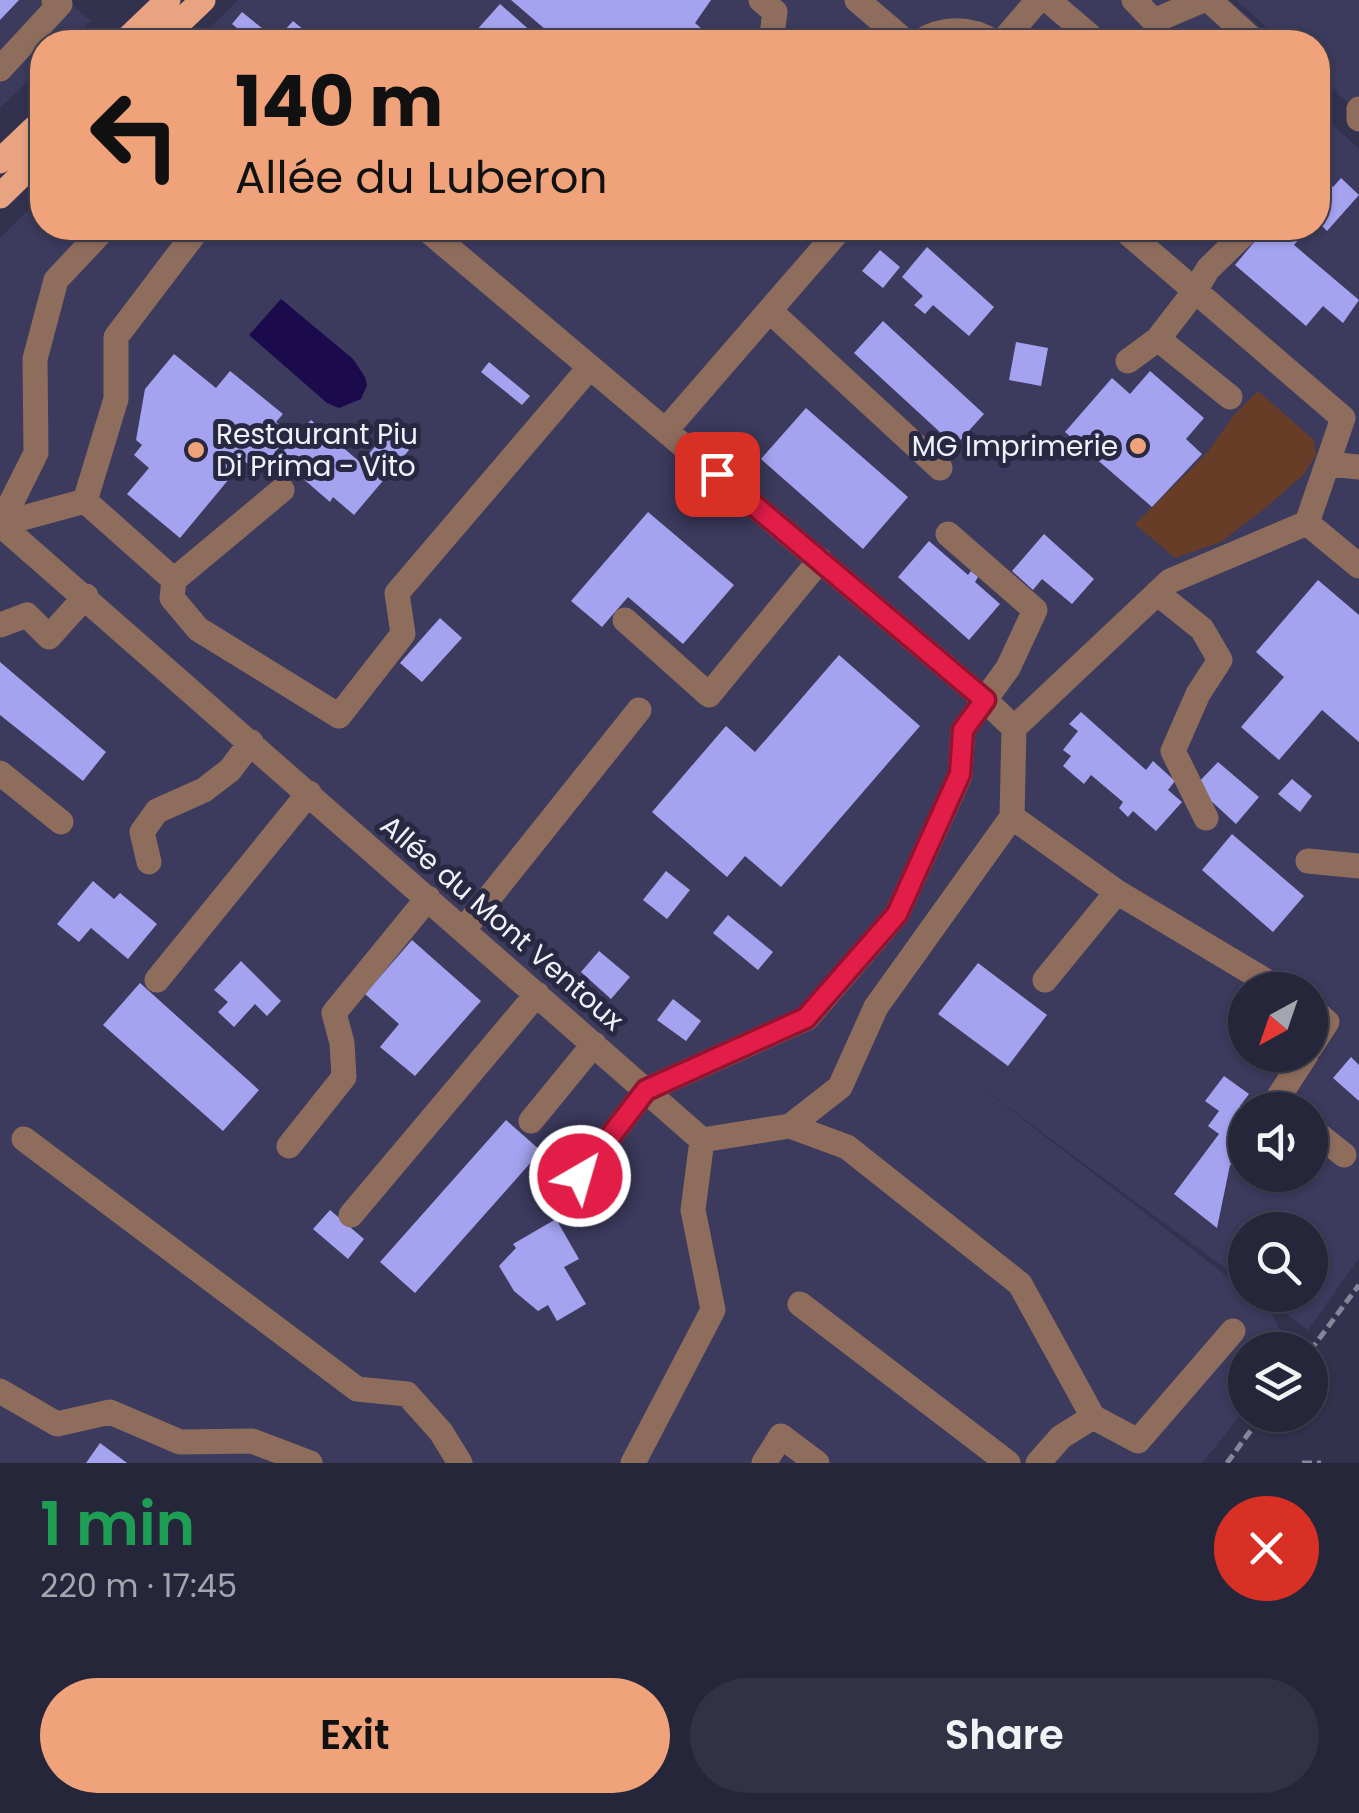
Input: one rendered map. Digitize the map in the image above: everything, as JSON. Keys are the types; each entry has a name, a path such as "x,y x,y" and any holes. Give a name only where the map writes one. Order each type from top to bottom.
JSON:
{"main road":[{"path":"137,30 168,0"},
{"path":"172,30 203,0"},
{"path":"0,162 30,132"},
{"path":"0,196 30,167"}],"street":[{"path":"36,30 60,4 54,0"},
{"path":"761,0 775,12 773,30"},
{"path":"857,0 892,30"},
{"path":"1009,30 1038,0"},
{"path":"1048,0 1083,30"},
{"path":"1134,0 1154,22 1206,0 1240,30"},
{"path":"0,70 30,37"},
{"path":"1359,109 1359,119"},
{"path":"0,524 36,453 35,360 56,280 94,240"},
{"path":"85,500 116,399 116,336 190,240"},
{"path":"445,240 1014,728"},
{"path":"666,430 831,240"},
{"path":"632,1463 713,1310 693,1210 702,1140 790,1126 840,1087 876,1008 1012,817 1014,728 1170,582 1307,523 1351,413 1136,240"},
{"path":"1128,361 1158,339 1208,270 1238,240"},
{"path":"770,310 940,468"},
{"path":"1158,339 1230,397"},
{"path":"282,490 174,580 172,598 198,629 339,716 403,634 397,593 590,366"},
{"path":"1329,464 1359,467"},
{"path":"0,524 85,500"},
{"path":"85,500 174,580"},
{"path":"1307,523 1359,566"},
{"name":"Allée du Mont Ventoux","path":"0,524 702,1140"},
{"path":"558,1205 646,1090 806,1018 897,914 960,774 963,730 1008,668 1035,610 948,534"},
{"path":"625,620 709,695 820,560"},
{"path":"1158,592 1202,629 1220,660 1198,694 1173,750 1206,818"},
{"path":"0,625 27,615 50,637 86,596"},
{"path":"464,930 639,710"},
{"path":"149,862 142,832 157,811 204,790 230,770 251,742"},
{"path":"0,772 61,822"},
{"path":"158,980 309,793"},
{"path":"1012,817 1117,892 1251,972"},
{"path":"1308,861 1359,866"},
{"path":"1045,980 1117,892"},
{"path":"289,1146 344,1078 342,1042 334,1012 428,898"},
{"path":"351,1216 537,994"},
{"path":"531,1121 594,1044"},
{"path":"790,1126 847,1147 1020,1284 1093,1417 1138,1441 1233,1331"},
{"path":"24,1138 357,1389 407,1394 441,1432 460,1463"},
{"path":"1328,1142 1344,1155"},
{"path":"800,1304 1008,1463"},
{"path":"0,1392 57,1424 110,1412 180,1442 252,1441 310,1463"},
{"path":"1038,1463 1061,1437 1093,1417"},
{"path":"764,1463 781,1436 817,1463"}],"path":[{"path":"1324,1332 1359,1285"},
{"path":"1227,1463 1250,1432"},
{"path":"1302,1463 1320,1463"}],"shaded area":[{"path":"0,0 66,0 91,21 82,30 30,30 30,79 0,108"},
{"path":"238,0 1230,0 1264,30 207,30"},
{"path":"1236,0 1359,0 1359,113 1330,86 1330,30 1270,30"},
{"path":"1330,122 1359,149 1359,1258 1328,1302 1328,1212 1228,1212 1228,1270 973,1081 1228,1277 1228,1312 1271,1312 1281,1332 1228,1332 1228,1431 1202,1463 0,1463 0,238 30,208 30,240 1330,240"},
{"path":"281,299 353,359 367,385 361,399 339,408 327,403 249,335"},
{"path":"1258,391 1314,440 1316,455 1303,475 1221,542 1175,558 1135,524 1206,454 1234,415"},
{"path":"1284,1312 1321,1312 1308,1330"}],"building":[{"path":"0,0 19,0 0,20"},
{"path":"511,0 711,0 695,23 703,30 546,30"},
{"path":"500,4 529,30 477,30"},
{"path":"242,12 263,29 239,30 232,24"},
{"path":"293,21 304,30 285,30"},
{"path":"1341,178 1359,195 1330,228 1330,184 1333,187"},
{"path":"1256,240 1298,240 1294,245 1359,300 1343,323 1323,306 1306,326 1235,265"},
{"path":"927,247 994,307 969,336 933,305 925,314 914,305 923,296 902,277"},
{"path":"880,250 900,267 883,288 862,271"},
{"path":"883,321 984,414 955,446 854,353"},
{"path":"1016,342 1048,348 1041,386 1009,380"},
{"name":"Restaurant Piu Di Prima - Vito","path":"174,354 216,388 230,371 283,414 276,422 290,434 259,472 244,461 180,538 127,494 149,468 134,455 142,445 136,440 145,389"},
{"path":"489,362 530,396 522,405 481,372"},
{"name":"MG Imprimerie","path":"1150,371 1204,418 1186,439 1202,454 1152,507 1065,432 1112,378 1130,394"},
{"path":"806,408 908,497 863,549 761,459"},
{"path":"311,420 361,463 388,431 409,450 354,515 333,497 330,502 278,457"},
{"path":"648,512 734,585 683,644 628,597 602,627 571,601"},
{"path":"1044,534 1094,579 1072,604 1042,579 1033,590 1012,571"},
{"path":"929,541 968,575 971,571 978,577 975,582 1000,604 969,640 898,577"},
{"path":"1318,580 1359,615 1359,742 1322,710 1279,760 1241,727 1284,677 1256,652"},
{"path":"440,618 462,638 422,682 400,663"},
{"path":"839,655 920,726 781,887 745,856 727,877 652,812 726,726 755,752"},
{"path":"0,662 106,752 83,781 0,715"},
{"path":"1081,712 1146,770 1153,761 1175,781 1168,790 1182,802 1156,831 1133,811 1128,817 1119,808 1123,802 1091,775 1084,784 1063,766 1071,756 1063,750 1078,731 1069,724"},
{"path":"1218,762 1259,797 1236,824 1195,786"},
{"path":"1292,779 1312,796 1300,812 1278,794"},
{"path":"1232,834 1304,896 1273,932 1202,870"},
{"path":"666,871 690,890 667,919 643,900"},
{"path":"93,881 114,899 120,893 157,924 128,959 91,928 79,942 57,924"},
{"path":"728,915 773,952 758,970 713,933"},
{"path":"412,940 481,1001 415,1076 380,1047 399,1024 365,994"},
{"path":"599,951 630,977 611,999 581,972"},
{"path":"241,961 281,1001 267,1016 255,1004 234,1027 218,1012 228,1002 214,990"},
{"path":"978,963 1047,1015 1008,1066 938,1014"},
{"path":"140,983 259,1090 223,1131 103,1025"},
{"path":"673,999 701,1021 686,1041 657,1020"},
{"path":"1351,1057 1359,1065 1359,1101 1333,1078"},
{"path":"1224,1076 1246,1092 1228,1092 1228,1175 1217,1228 1174,1194 1219,1134 1208,1126 1219,1111 1205,1101"},
{"path":"506,1120 541,1151 415,1293 380,1262"},
{"path":"330,1210 364,1239 348,1259 313,1229"},
{"path":"556,1219 579,1259 564,1267 586,1304 557,1321 548,1305 538,1311 514,1291 499,1266 516,1248 513,1244"},
{"path":"100,1443 127,1463 86,1463"}],"place":[{"name":"MG Imprimerie","path":"1138,446"},
{"name":"Restaurant Piu Di Prima - Vito","path":"196,450"}],"route":[{"path":"580,1176 646,1090 806,1018 897,914 960,774 963,730 985,700 717,474"}]}
